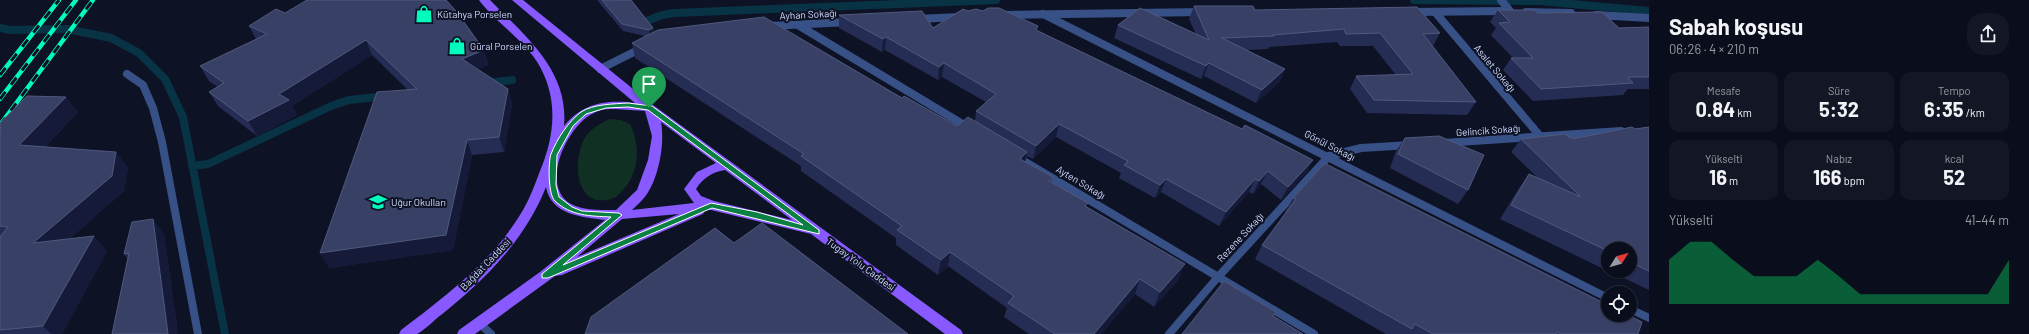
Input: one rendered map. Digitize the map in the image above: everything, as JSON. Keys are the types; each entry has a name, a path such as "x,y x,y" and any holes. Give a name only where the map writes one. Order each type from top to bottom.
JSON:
{"main road":[{"name":"Bağdat Caddesi","path":"484,0 539,56 549,73 555,90 559,117 554,155 553,192 562,205 581,213 619,215 711,206"},
{"path":"464,334 545,276 619,215 642,192 654,160 658,136 655,122 649,108 518,0"},
{"name":"Bağdat Caddesi","path":"406,334 440,308 503,247 528,213 554,155 571,124 584,113 606,106 621,105 649,108"},
{"name":"Tugay Yolu Caddesi","path":"649,108 956,334"},
{"path":"728,165 708,169 695,180 690,188 697,199 711,206 757,215 817,232"},
{"path":"545,276 711,206"}],"street":[{"path":"1501,0 1510,11"},
{"path":"1403,12 1510,11 1580,14"},
{"path":"994,15 1041,13 1213,12"},
{"name":"Asalet Sokağı","path":"1435,12 1540,136"},
{"name":"Gönül Sokağı","path":"1041,13 1329,156 1601,294"},
{"path":"1588,14 1649,18"},
{"path":"907,19 970,16"},
{"name":"Ayhan Sokağı","path":"760,27 860,22"},
{"path":"797,24 980,134"},
{"path":"600,69 652,43"},
{"path":"127,74 143,85 153,108 161,135 198,334"},
{"name":"Gelincik Sokağı","path":"1431,144 1632,130"},
{"path":"1329,156 1361,148 1415,145"},
{"name":"Ayten Sokağı","path":"1007,151 1314,334"},
{"name":"Rezene Sokağı","path":"1169,334 1218,277 1329,156"},
{"path":"1637,312 1649,318"},
{"path":"479,323 491,334"}],"green space":[{"path":"610,119 621,120 630,124 636,144 636,163 634,172 624,189 612,199 600,200 594,199 587,195 582,188 579,180 578,161 582,143 586,136 597,126"}],"building":[{"path":"307,0 446,0 456,11 484,50 462,59 508,89 499,137 467,140 446,235 320,253 377,92 417,89 366,40 279,94 289,100 248,121 209,92 224,83 200,66 267,34 249,26 276,9 285,13"},
{"path":"602,0 631,0 653,28 649,30 622,24"},
{"path":"1194,6 1253,6 1255,10 1417,7 1440,33 1423,34 1476,102 1374,100 1356,76 1413,74 1380,33 1346,34 1344,29 1273,35 1274,36 1222,38 1285,69 1262,90 1209,63 1206,66 1118,25 1140,8 1209,40"},
{"path":"988,8 999,8 1038,26 1036,30 1242,129 1245,125 1313,160 1288,187 1268,171 1259,181 1255,179 1226,212 1166,179 1160,185 1124,165 1128,161 1059,124 1036,146 976,111 996,94 944,63 939,67 886,37 883,39 839,15 922,11 933,28 963,9 968,11 976,9 983,11"},
{"path":"1498,10 1535,10 1538,13 1602,12 1619,28 1649,27 1649,77 1628,77 1633,83 1541,89 1511,58 1533,58 1499,23 1510,22"},
{"path":"764,17 902,98 904,96 957,126 968,117 1027,152 1020,159 1053,177 1049,181 1088,203 1085,206 1185,264 1160,292 1140,279 1094,334 1055,334 1008,303 1014,296 950,252 941,260 897,230 902,226 801,156 804,154 632,43 658,30"},
{"path":"27,96 66,97 19,145 116,152 112,176 33,243 94,236 43,326 0,330 0,237 8,227 0,226 0,123"},
{"path":"1632,127 1635,129 1649,127 1649,271 1637,265 1637,242 1601,242 1601,248 1511,205 1529,174 1581,197 1521,139 1565,134 1572,139"},
{"path":"1439,136 1484,155 1468,190 1398,154 1405,138"},
{"path":"1324,164 1326,164 1601,302 1601,322 1637,322 1637,320 1642,322 1638,334 1561,334 1557,332 1556,334 1433,334 1415,324 1412,329 1262,245 1296,199 1293,198"},
{"path":"153,219 168,334 112,334 129,253 124,254 132,222"},
{"path":"762,223 908,334 585,334 591,317 715,228 734,243"},
{"path":"1224,281 1276,312 1273,316 1303,334 1182,334"}],"waterway":[{"path":"639,24 662,15 674,13 996,0"},
{"path":"1414,0 1539,1 1649,11"},
{"path":"0,28 10,30 67,29 111,38 139,53 165,79 183,117 192,166"},
{"path":"487,83 512,80"},
{"path":"192,166 208,164 331,106 349,100 386,96"},
{"path":"192,166 225,334"}],"railway":[{"path":"0,75 59,0"},
{"path":"0,99 76,0"},
{"path":"0,125 93,0"}],"place":[{"name":"Kütahya Porselen","path":"424,14"},
{"name":"Güral Porselen","path":"457,46"},
{"name":"Uğur Okulları","path":"378,202"}],"route":[{"path":"628,105 649,108 817,232 757,215 711,206 545,276 619,215 593,215 581,213 562,205 556,198 553,192 554,155 571,124 584,113 606,106 628,105"}]}
